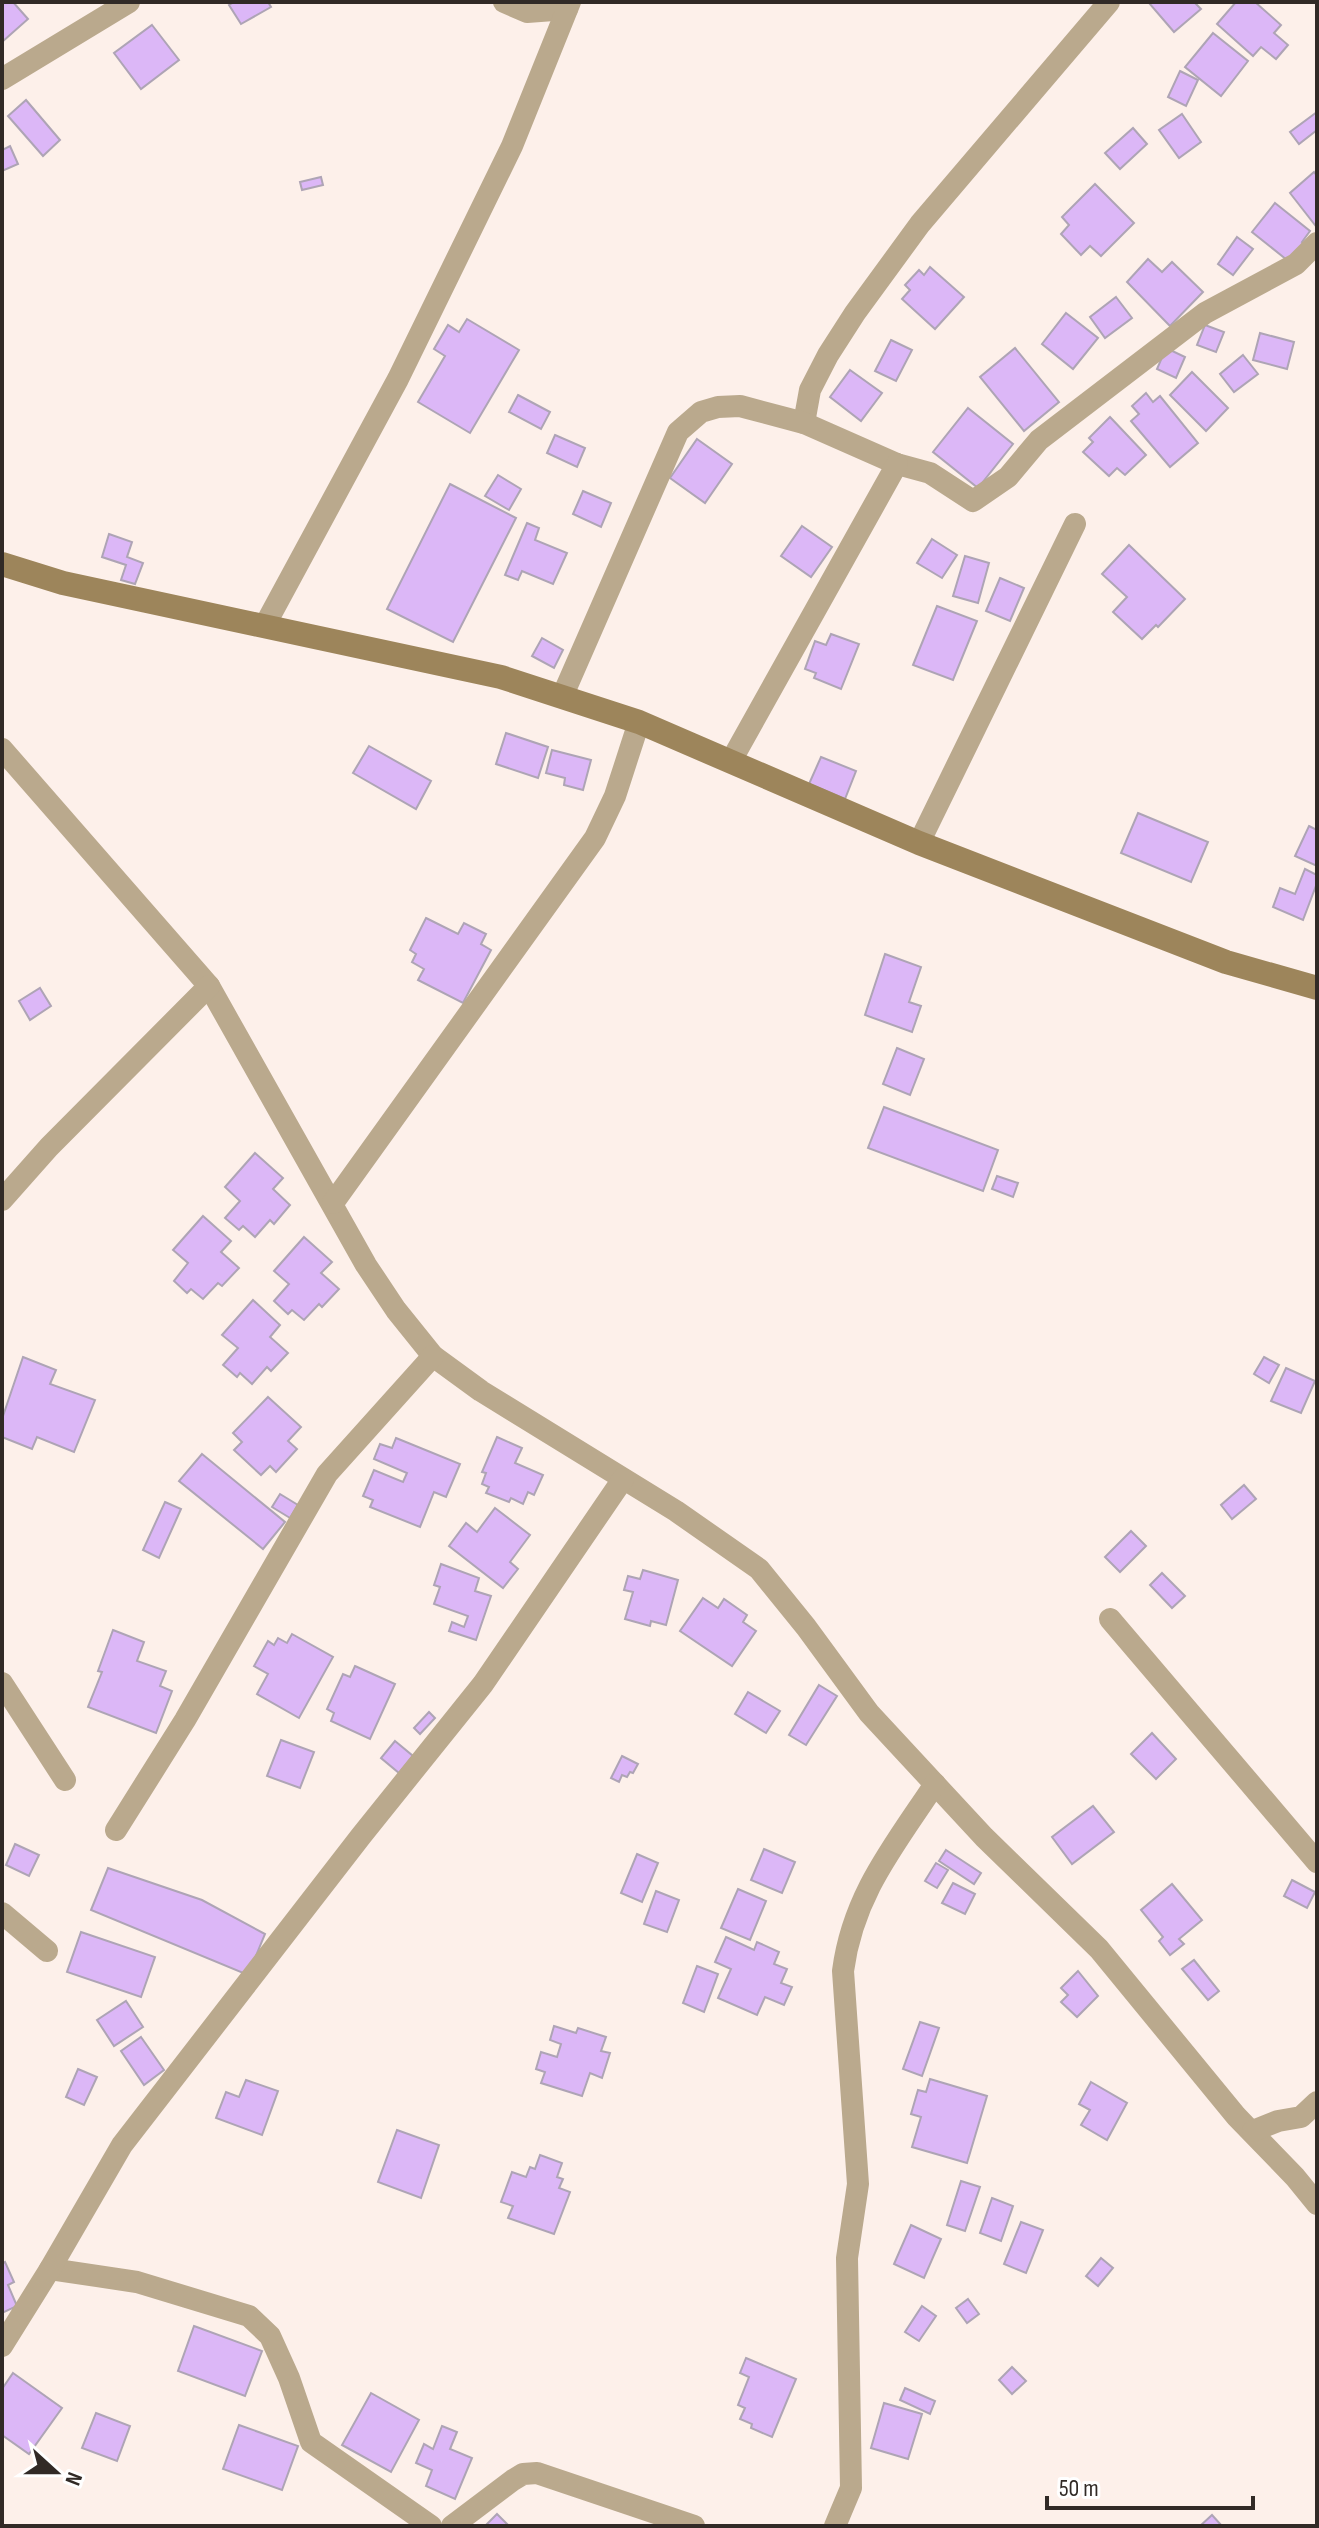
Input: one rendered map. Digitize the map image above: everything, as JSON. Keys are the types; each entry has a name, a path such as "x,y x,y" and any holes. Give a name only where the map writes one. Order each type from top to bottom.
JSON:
{"street":[{"path":"2,79 129,2"},
{"path":"504,2 527,12 568,5"},
{"path":"804,423 810,390 855,313 920,224 1109,2"},
{"path":"265,625 398,379 512,146 568,5"},
{"path":"562,697 678,432 701,412 740,406 804,423 897,464 930,473 973,501 1008,477 1039,440 1205,313 1296,264 1317,243"},
{"path":"731,761 897,464"},
{"path":"919,843 1075,524"},
{"path":"2,564 63,583 501,677 639,722 919,843 1226,962 1317,988"},
{"path":"333,1203 595,838 615,796 639,722"},
{"path":"2,749 209,986 366,1265 396,1310 433,1356 481,1391 676,1511 759,1569 869,1713 984,1837 1099,1949 1236,2116 1317,2204"},
{"path":"2,1200 49,1147 209,986"},
{"path":"116,1830 185,1720 327,1474 433,1356"},
{"path":"2,2346 122,2145 483,1684 623,1479"},
{"path":"1110,1619 1317,1862"},
{"path":"2,1683 65,1780"},
{"path":"835,2526 851,2488 847,2258 858,2184 843,1971 847,1941 874,1877 935,1784"},
{"path":"2,1913 47,1951"},
{"path":"1253,2131 1278,2121 1301,2117 1317,2102"},
{"path":"50,2269 137,2282 249,2316 270,2336 289,2378 311,2442 431,2526"},
{"path":"452,2526 513,2480 523,2474 537,2473 694,2526"}],"building":[{"path":"2,2 13,2 28,19 2,42"},
{"path":"234,2 268,2 271,7 241,24 229,5"},
{"path":"1194,2 1201,9 1174,32 1149,3"},
{"path":"1236,2 1255,2 1281,25 1274,33 1288,45 1276,59 1261,47 1253,56 1217,24"},
{"path":"152,25 179,60 141,89 114,53"},
{"path":"1213,33 1248,61 1221,96 1185,67"},
{"path":"1180,71 1198,80 1186,106 1168,97"},
{"path":"26,100 60,140 43,156 8,116"},
{"path":"1317,112 1317,130 1299,144 1290,132"},
{"path":"1182,114 1201,142 1179,158 1159,130"},
{"path":"1133,128 1147,144 1120,169 1105,153"},
{"path":"10,146 18,164 2,171 2,150"},
{"path":"1314,172 1317,176 1315,225 1290,193"},
{"path":"321,177 323,185 302,190 300,182"},
{"path":"1095,184 1134,223 1101,256 1090,246 1081,255 1061,234 1069,225 1062,217"},
{"path":"1275,203 1310,231 1302,242 1307,246 1287,260 1252,232"},
{"path":"1237,237 1253,249 1233,275 1218,264"},
{"path":"1148,259 1162,272 1172,262 1203,292 1170,326 1127,282"},
{"path":"930,267 964,297 935,329 902,299 910,290 905,285 919,270 924,275"},
{"path":"1116,297 1132,318 1105,338 1090,317"},
{"path":"1066,313 1098,338 1073,369 1042,344"},
{"path":"467,319 519,350 470,433 418,402 445,356 434,349 448,325 459,332"},
{"path":"1205,325 1224,332 1216,352 1197,345"},
{"path":"1260,333 1294,342 1287,369 1253,360"},
{"path":"891,340 912,350 896,381 875,371"},
{"path":"1015,348 1059,402 1024,431 980,377"},
{"path":"1166,348 1185,357 1176,378 1157,369"},
{"path":"1243,355 1258,374 1234,392 1220,374"},
{"path":"850,370 882,393 861,421 830,397"},
{"path":"1192,372 1228,408 1206,431 1170,395"},
{"path":"1146,393 1153,402 1160,396 1198,443 1170,467 1131,421 1139,414 1132,406"},
{"path":"518,395 550,412 541,429 509,412"},
{"path":"968,408 1013,444 978,488 933,452"},
{"path":"1110,417 1146,455 1125,475 1117,468 1109,476 1083,452 1093,442 1089,438"},
{"path":"555,435 585,448 577,467 547,453"},
{"path":"697,439 732,464 705,503 670,478"},
{"path":"498,475 521,489 509,510 485,496"},
{"path":"450,484 516,518 453,642 387,609"},
{"path":"583,491 611,503 601,527 573,514"},
{"path":"527,523 539,528 535,540 567,553 553,584 522,571 518,580 505,575"},
{"path":"802,526 832,547 811,577 781,556"},
{"path":"109,534 132,542 127,557 143,563 135,584 121,580 126,565 102,557"},
{"path":"932,539 957,555 942,578 917,563"},
{"path":"1129,545 1185,599 1142,639 1113,612 1127,597 1102,574"},
{"path":"965,556 989,563 978,603 953,596"},
{"path":"1000,578 1024,588 1010,621 986,611"},
{"path":"937,606 977,621 953,680 913,665"},
{"path":"831,634 859,644 841,689 814,678 816,673 805,669 815,641 826,645"},
{"path":"542,638 563,650 554,668 532,656"},
{"path":"506,733 548,747 538,778 496,764"},
{"path":"369,746 431,781 416,809 353,773"},
{"path":"552,750 591,760 583,790 564,785 565,778 546,773"},
{"path":"821,757 856,771 845,799 809,784"},
{"path":"1138,813 1208,842 1191,882 1121,853"},
{"path":"1309,826 1317,830 1317,866 1295,856"},
{"path":"1305,869 1317,875 1317,883 1303,920 1273,907 1280,888 1295,894"},
{"path":"426,918 458,934 464,923 486,934 481,944 491,950 463,1003 418,980 424,969 412,962 416,954 410,950"},
{"path":"885,954 921,967 909,1002 921,1006 912,1032 865,1015"},
{"path":"40,988 51,1006 30,1020 19,1001"},
{"path":"897,1048 924,1059 910,1095 883,1084"},
{"path":"884,1107 998,1150 983,1191 868,1148"},
{"path":"255,1153 283,1178 273,1189 290,1205 274,1224 270,1220 255,1237 243,1226 239,1230 225,1218 240,1201 225,1187"},
{"path":"997,1176 1018,1183 1013,1197 992,1189"},
{"path":"203,1216 231,1241 221,1252 239,1268 222,1286 218,1283 203,1299 191,1289 187,1293 174,1281 188,1263 173,1250"},
{"path":"304,1237 332,1262 321,1273 339,1289 304,1320 292,1310 288,1314 274,1301 289,1284 274,1271"},
{"path":"253,1300 280,1325 270,1337 288,1353 271,1371 267,1367 252,1384 240,1373 237,1377 223,1365 238,1348 222,1335"},
{"path":"23,1357 56,1370 50,1384 95,1400 74,1452 37,1437 32,1449 2,1437 2,1419"},
{"path":"1264,1357 1279,1365 1269,1383 1254,1374"},
{"path":"1286,1368 1315,1381 1301,1413 1271,1401"},
{"path":"268,1397 301,1427 288,1441 297,1449 276,1472 270,1466 261,1475 234,1450 242,1442 233,1433"},
{"path":"497,1437 522,1448 515,1463 543,1475 534,1495 528,1492 523,1504 486,1493 489,1487 482,1484 486,1473 482,1472"},
{"path":"396,1438 460,1464 446,1497 434,1492 420,1527 370,1507 373,1500 363,1496 374,1470 403,1482 407,1473 374,1459 380,1444 392,1448"},
{"path":"202,1454 285,1522 263,1549 179,1481"},
{"path":"1244,1485 1256,1499 1232,1519 1221,1505"},
{"path":"280,1494 298,1505 290,1518 272,1507"},
{"path":"165,1502 181,1509 159,1558 143,1550"},
{"path":"495,1508 530,1535 510,1562 518,1569 503,1588 449,1546 466,1523 477,1532"},
{"path":"1131,1531 1146,1546 1120,1572 1105,1557"},
{"path":"441,1564 479,1578 475,1591 491,1596 476,1640 449,1631 452,1622 464,1627 468,1616 434,1604 440,1587 434,1585"},
{"path":"643,1570 678,1580 666,1625 651,1621 650,1626 625,1619 633,1592 624,1590 628,1576 640,1579"},
{"path":"1162,1573 1185,1596 1172,1608 1150,1585"},
{"path":"703,1598 718,1608 724,1599 747,1615 743,1622 756,1631 732,1666 680,1631"},
{"path":"113,1630 144,1642 137,1661 166,1671 160,1686 172,1691 156,1733 88,1707 102,1672 98,1671"},
{"path":"292,1634 333,1657 299,1718 257,1694 268,1674 254,1666 268,1641 274,1645 278,1638 287,1643"},
{"path":"355,1666 395,1684 370,1739 331,1721 334,1713 327,1709 343,1674 350,1677"},
{"path":"819,1685 837,1696 806,1745 789,1735"},
{"path":"748,1692 780,1711 766,1733 735,1714"},
{"path":"429,1712 435,1718 420,1734 414,1728"},
{"path":"1152,1733 1176,1759 1156,1779 1131,1754"},
{"path":"281,1740 314,1752 300,1788 267,1776"},
{"path":"395,1741 413,1756 399,1773 381,1758"},
{"path":"622,1756 638,1764 633,1773 630,1772 627,1777 622,1775 619,1782 611,1778"},
{"path":"1093,1806 1114,1832 1072,1864 1052,1837"},
{"path":"15,1844 39,1855 29,1876 6,1865"},
{"path":"764,1849 795,1862 782,1893 751,1880"},
{"path":"946,1850 981,1873 974,1884 939,1861"},
{"path":"637,1854 658,1863 642,1902 621,1893"},
{"path":"936,1863 948,1870 937,1888 925,1881"},
{"path":"108,1868 202,1900 265,1934 248,1975 91,1910"},
{"path":"1292,1880 1315,1892 1307,1908 1284,1896"},
{"path":"953,1883 975,1894 965,1914 942,1903"},
{"path":"1172,1884 1202,1920 1179,1939 1184,1944 1170,1955 1159,1941 1163,1937 1141,1910"},
{"path":"738,1889 766,1901 750,1940 721,1928"},
{"path":"656,1891 679,1900 667,1932 644,1924"},
{"path":"81,1932 155,1957 141,1997 67,1972"},
{"path":"726,1937 754,1950 757,1942 779,1952 774,1964 787,1969 781,1983 792,1987 784,2005 765,1997 757,2015 718,1998 731,1969 715,1962"},
{"path":"1194,1960 1219,1991 1208,2000 1182,1969"},
{"path":"697,1966 718,1974 704,2012 683,2003"},
{"path":"1078,1971 1098,1996 1077,2017 1061,2002 1068,1995 1061,1988"},
{"path":"126,2001 143,2027 114,2046 97,2020"},
{"path":"920,2022 939,2028 922,2076 903,2069"},
{"path":"554,2026 576,2033 578,2028 606,2037 601,2051 610,2053 602,2078 590,2073 582,2096 541,2083 545,2072 536,2069 541,2052 557,2057 561,2044 550,2040"},
{"path":"141,2037 164,2070 144,2085 121,2051"},
{"path":"78,2069 97,2077 84,2105 66,2097"},
{"path":"930,2079 987,2096 967,2163 912,2147 921,2117 911,2114 918,2090 926,2092"},
{"path":"246,2080 278,2091 262,2135 216,2118 226,2092 239,2097"},
{"path":"1091,2082 1127,2103 1107,2140 1081,2125 1090,2110 1079,2104"},
{"path":"397,2130 439,2145 421,2198 378,2182"},
{"path":"540,2155 562,2163 557,2177 563,2179 559,2188 570,2192 554,2234 508,2218 513,2206 501,2202 512,2172 526,2177 530,2167 535,2169"},
{"path":"961,2181 980,2187 965,2231 947,2225"},
{"path":"992,2198 1013,2206 1001,2241 980,2233"},
{"path":"1021,2222 1043,2230 1026,2273 1004,2264"},
{"path":"911,2225 941,2239 924,2278 894,2264"},
{"path":"1101,2258 1113,2268 1098,2286 1086,2276"},
{"path":"5,2262 14,2282 8,2285 17,2306 2,2313 2,2264"},
{"path":"968,2299 979,2314 967,2323 956,2308"},
{"path":"922,2306 936,2316 919,2341 905,2332"},
{"path":"194,2326 262,2351 245,2396 178,2371"},
{"path":"746,2358 796,2379 772,2437 751,2428 752,2424 740,2419 745,2408 738,2405 749,2377 740,2373"},
{"path":"1012,2367 1026,2381 1012,2394 999,2380"},
{"path":"13,2373 62,2408 29,2454 2,2435 2,2389"},
{"path":"905,2388 935,2401 930,2414 900,2400"},
{"path":"371,2393 419,2420 391,2472 342,2445"},
{"path":"884,2403 922,2414 908,2459 871,2448"},
{"path":"96,2413 130,2426 117,2461 82,2448"},
{"path":"239,2425 298,2446 282,2490 223,2469"},
{"path":"442,2426 457,2432 450,2449 472,2458 455,2499 426,2486 432,2470 416,2463 424,2444 433,2449"},
{"path":"497,2514 509,2526 485,2526"},
{"path":"1212,2515 1222,2526 1200,2526"}]}
